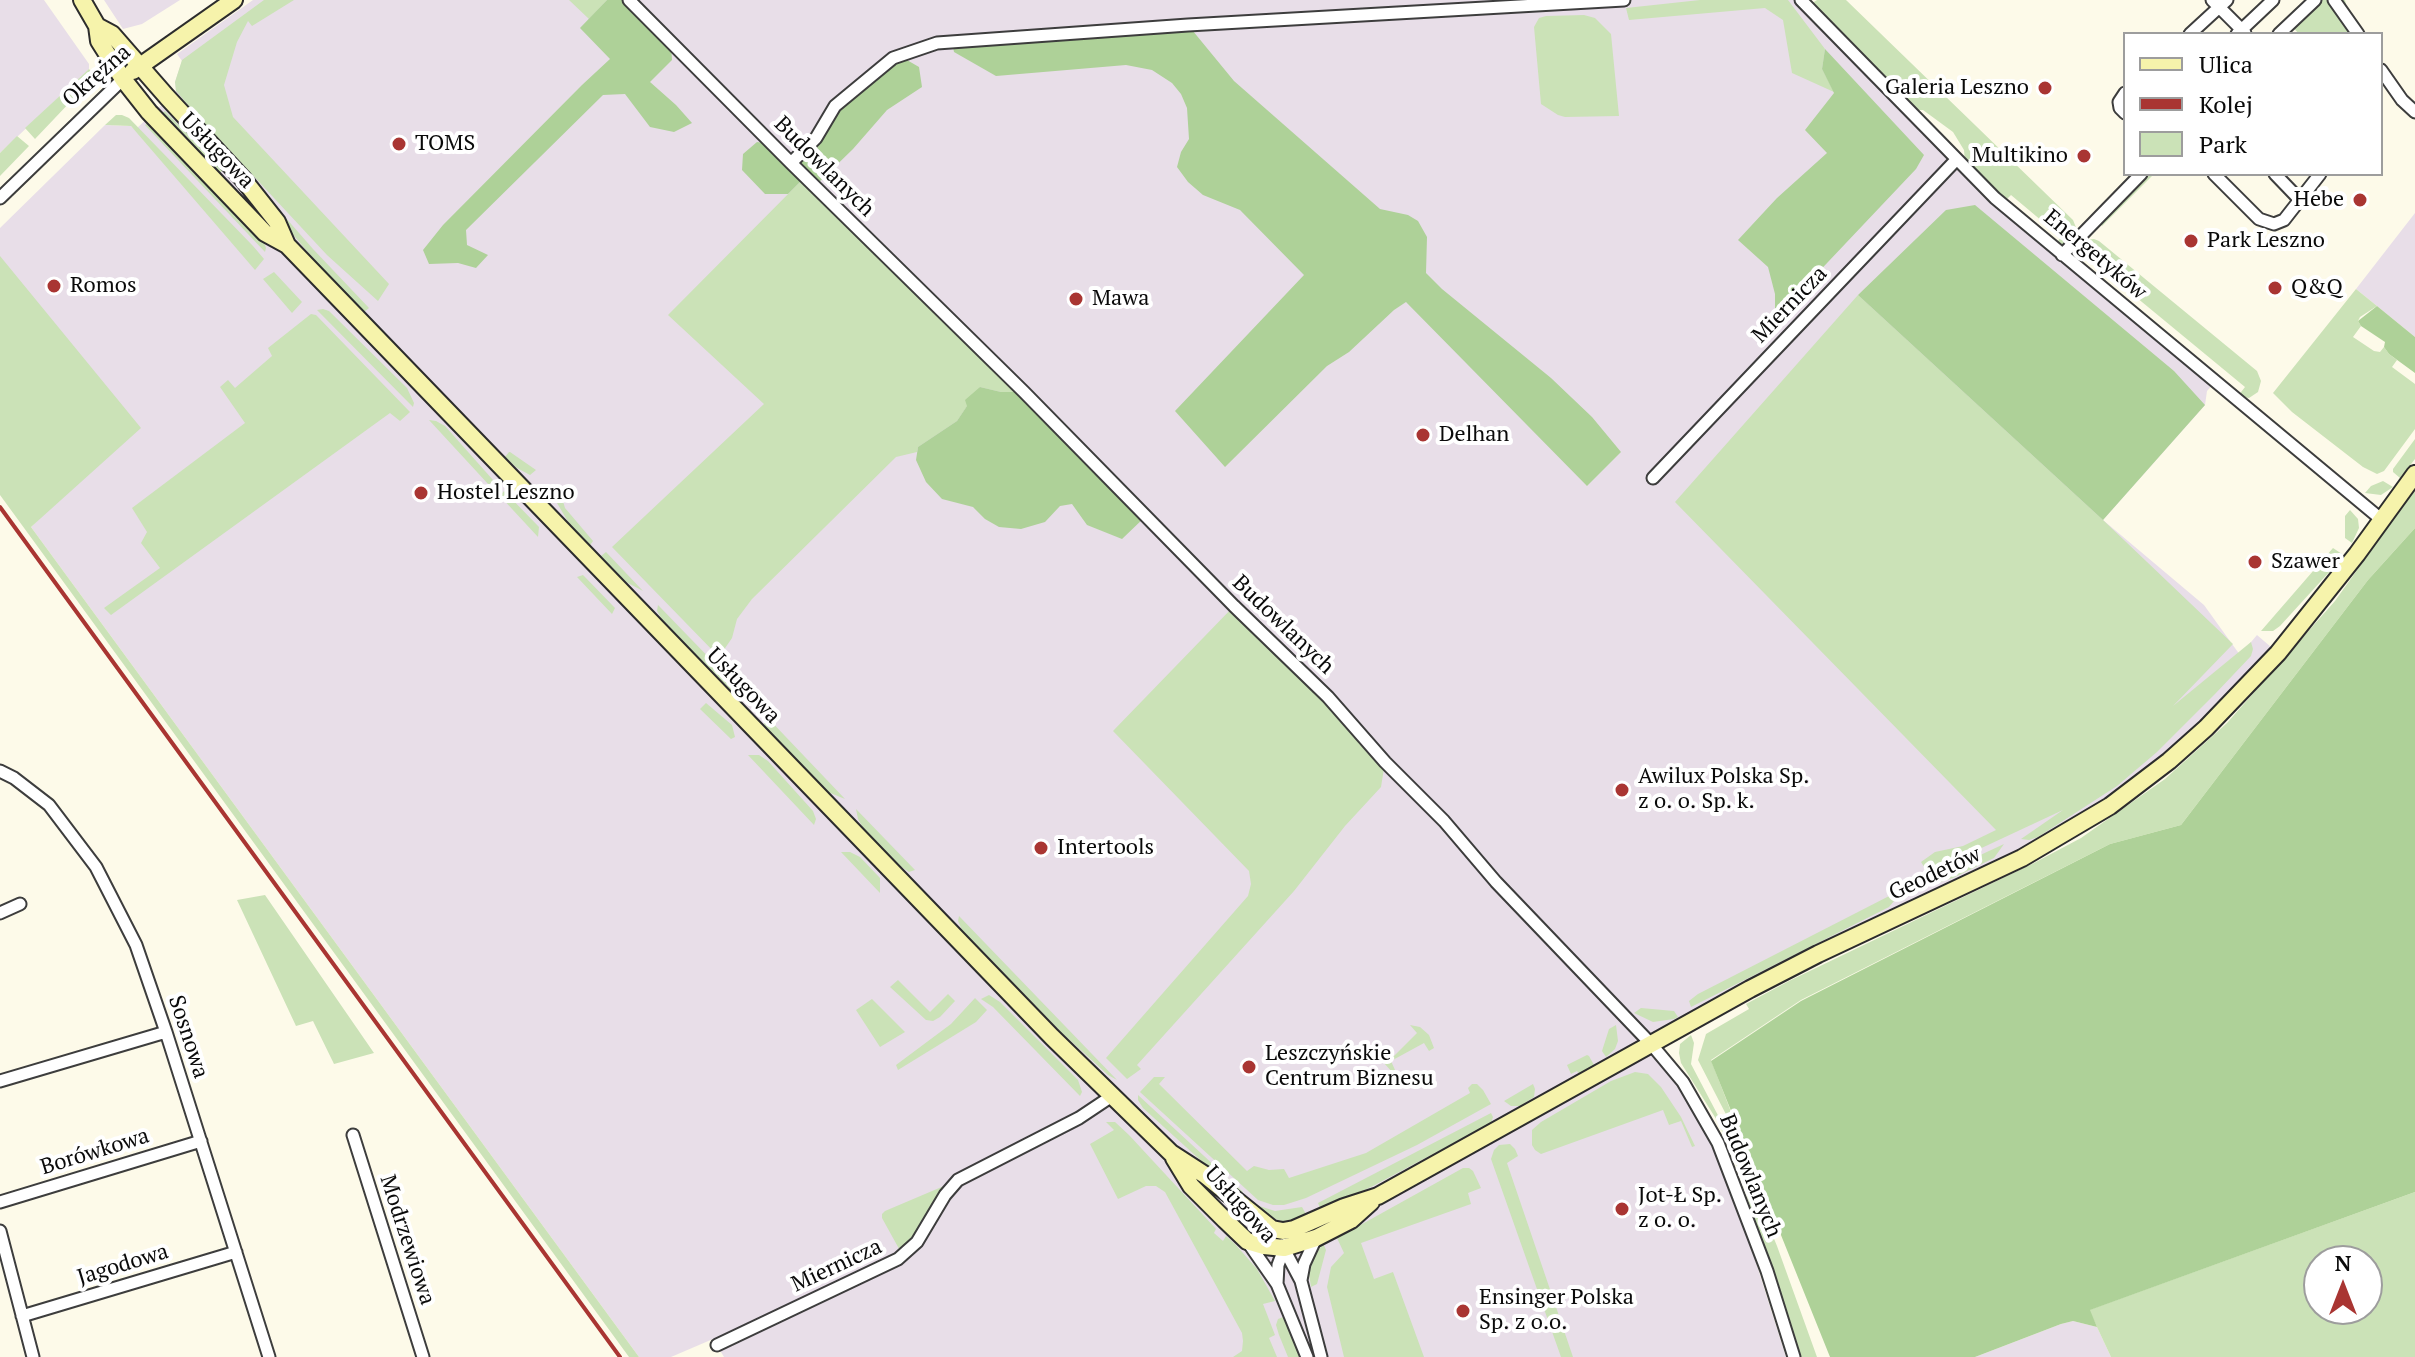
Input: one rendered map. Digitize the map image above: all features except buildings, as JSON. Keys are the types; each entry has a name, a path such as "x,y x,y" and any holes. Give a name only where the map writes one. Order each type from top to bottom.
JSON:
{"street":[{"path":"82,0 97,26"},
{"name":"Okrężna","path":"0,198 123,79 234,0"},
{"name":"Budowlanych","path":"629,0 1328,697 1385,762 1444,821 1496,882 1652,1045 1683,1082 1718,1143 1767,1271 1794,1357"},
{"path":"791,163 816,138 835,106 893,58 937,43 1546,2 1624,0"},
{"name":"Energetyków","path":"1801,0 1995,198 2382,520"},
{"path":"2243,32 2273,0"},
{"path":"2283,32 2315,0"},
{"path":"2334,0 2357,32"},
{"path":"2192,32 2219,3 2241,32"},
{"name":"Usługowa","path":"97,26 112,34 243,179 277,222 287,245"},
{"name":"Usługowa","path":"97,26 99,41 149,112 265,233 287,245 1052,1037 1171,1153 1205,1175 1272,1229 1301,1281 1321,1357"},
{"path":"2383,73 2415,112"},
{"path":"2383,94 2391,84"},
{"name":"Miernicza","path":"1653,478 1956,160"},
{"path":"2062,255 2139,176"},
{"path":"2216,176 2259,219 2269,224 2284,220 2318,176"},
{"path":"2277,176 2300,200"},
{"name":"Geodetów","path":"1294,1229 1378,1196 1750,989 2022,858 2110,806 2169,761 2243,690 2303,623 2415,474"},
{"name":"Sosnowa","path":"0,771 49,805 96,867 136,945 269,1357"},
{"path":"0,913 20,904"},
{"path":"0,1081 166,1032"},
{"name":"Miernicza","path":"717,1345 898,1259 917,1242 949,1189 962,1176 1071,1122 1112,1096"},
{"name":"Modrzewiowa","path":"353,1135 423,1357"},
{"name":"Borówkowa","path":"0,1202 201,1141"},
{"name":"Usługowa","path":"1171,1153 1191,1186 1247,1241 1277,1284 1307,1357"},
{"name":"Geodetów","path":"1247,1241 1284,1248 1316,1238 1351,1220 1378,1196"},
{"name":"Usługowa","path":"1272,1229 1294,1229"},
{"name":"Usługowa","path":"1277,1284 1278,1265 1294,1229"},
{"path":"0,1231 33,1357"},
{"path":"1301,1281 1304,1264 1316,1238"},
{"name":"Jagodowa","path":"22,1316 236,1252"}],"shaded area":[{"path":"0,0 44,0 89,64 89,69 0,153"},
{"path":"104,0 180,0 142,24 123,29"},
{"path":"253,0 1801,0 1956,160 2216,381 2207,391 2205,405 2103,520 2204,605 2240,655 2257,635 2278,653 2110,806 1652,1044 1718,1143 1786,1357 724,1357 713,1339 671,1357 639,1357 31,527 50,508 0,440 0,228 105,125 131,126 135,130 176,91 175,82 182,61 177,54"},
{"path":"2415,213 2415,337 2356,289"},
{"path":"2073,1321 2097,1327 2111,1357 1975,1357 2061,1324"}],"green space":[{"path":"264,0 294,0 252,26 248,21 237,42 224,85 233,117 389,284 378,301 327,255 176,91 175,82 182,60"},
{"path":"569,0 607,0 589,19"},
{"path":"607,0 629,0 671,44 672,60 650,82 692,123 674,132 650,127 625,94 603,95 466,230 467,245 488,255 476,268 458,263 429,264 423,250 443,225 610,59 580,28"},
{"path":"1700,0 1788,0 1825,49 1822,69 1834,92 1792,73 1783,20 1765,8 1629,20 1626,8"},
{"path":"1817,0 1846,0 2073,220 2076,235 2064,246 2055,245 2061,237 2011,195 2007,199 1965,162 1964,150 1953,132 1923,110 1915,110 1806,7"},
{"path":"2315,0 2345,0 2348,12 2363,32 2297,32 2290,24"},
{"path":"1584,15 1595,18 1611,34 1619,116 1565,117 1541,104 1534,27 1539,18 1546,16"},
{"path":"1188,25 1234,81 1380,209 1408,215 1418,221 1427,237 1426,273 1551,378 1592,417 1621,452 1587,486 1406,302 1349,352 1327,366 1225,467 1175,411 1304,275 1240,210 1203,195 1177,167 1189,139 1187,108 1172,83 1152,70 1126,65 996,76 954,52 952,42"},
{"path":"1825,49 1924,155 1916,169 1775,318 1775,294 1768,267 1738,240 1777,198 1827,153 1805,130 1834,93 1822,69"},
{"path":"900,56 919,67 922,87 887,110 815,186 805,177 788,194 765,194 742,170 743,154 757,142 771,144 790,163 835,106"},
{"path":"89,69 93,82 35,139 25,128"},
{"path":"165,111 223,170 219,174 161,114"},
{"path":"116,115 129,118 253,246 264,259 255,270 131,126 105,125"},
{"path":"149,122 263,240 265,252 145,125"},
{"path":"17,136 29,146 0,176 0,153"},
{"path":"2146,176 2152,176 2102,226 2100,222"},
{"path":"805,177 1024,392 1001,392 980,387 957,421 918,447 917,452 896,457 752,599 737,619 732,638 719,657 612,547 764,404 668,315"},
{"path":"257,185 369,308 364,312 318,264"},
{"path":"1975,205 2174,371 2205,405 2103,520 1858,295 1946,210"},
{"path":"2094,239 2257,371 2261,381 2258,392 2249,398 2238,396 2245,387 2085,255 2077,264 2076,247 2084,240"},
{"path":"0,256 141,428 31,527 639,1357 629,1357 0,495"},
{"path":"274,272 302,302 292,313 263,279"},
{"path":"2356,289 2377,306 2360,317 2358,321 2361,326 2353,337 2374,351 2380,352 2384,347 2397,360 2392,367 2415,384 2415,429 2384,471 2377,474 2363,467 2292,412 2273,393"},
{"path":"1858,295 2233,644 2173,706 2251,642 2253,649 2251,656 2215,694 2157,752 2117,786 2038,837 2021,839 2063,810 1928,873 1921,862 1935,852 1963,846 1996,830 1675,502"},
{"path":"2377,306 2415,337 2415,373 2389,354 2384,347 2385,342 2358,321"},
{"path":"317,310 329,311 407,388 413,407"},
{"path":"311,314 316,315 410,412 400,421 390,413 111,615 104,608 160,568 141,543 147,532 132,508 245,423 220,387 228,380 235,388 272,356 268,348"},
{"path":"980,387 1001,392 1024,392 1146,516 1122,539 1087,525 1072,504 1060,506 1045,522 1021,529 999,527 973,507 942,499 926,482 916,460 918,447 957,421 967,406 965,400"},
{"path":"429,420 445,426 493,480 489,485"},
{"path":"2415,439 2415,459 2400,478 2393,469"},
{"path":"509,452 536,470 530,475 517,468 505,457"},
{"path":"2383,481 2393,487 2381,495 2365,493 2371,486"},
{"path":"2415,489 2415,528 2368,580 2181,825 2110,844 1801,1000 1711,1060 1750,1161 1698,1060 1706,1034 1749,1009 1746,1004 1789,981 2081,838 2165,779 2227,723 2335,601"},
{"path":"504,491 539,527 538,537 500,496"},
{"path":"562,498 565,508 593,541 588,548 557,503"},
{"path":"2350,510 2358,519 2359,528 2352,543 2345,538 2345,516"},
{"path":"2415,528 2415,1192 2090,1310 2097,1327 2073,1321 1975,1357 1830,1357 1711,1061 1801,1001 2110,844 2181,825 2368,580"},
{"path":"2333,548 2342,554 2342,558 2280,626 2273,631 2261,631"},
{"path":"606,552 643,591 626,582 601,556"},
{"path":"583,575 615,608 612,614 577,577"},
{"path":"658,605 751,701 737,697 661,618"},
{"path":"1234,606 1385,762 1381,787 1345,826 1294,891 1137,1065 1141,1069 1127,1079 1106,1058 1248,896 1251,884 1249,871 1113,731"},
{"path":"706,703 732,725 735,737 731,739 700,709"},
{"path":"765,715 845,799 828,792 770,734 764,724"},
{"path":"748,755 759,755 768,761 813,811 816,819 814,825"},
{"path":"856,809 915,870 909,872 900,866 863,828"},
{"path":"2004,844 1994,858 1953,878 1922,888 1918,884"},
{"path":"841,852 860,857 880,878 880,893"},
{"path":"1895,893 1889,907 1691,1007 1689,1001 1698,994"},
{"path":"265,895 374,1053 334,1064 313,1021 296,1026 237,900"},
{"path":"959,916 1117,1080 1061,1032 962,930"},
{"path":"898,980 930,1012 948,994 955,1001 940,1017 933,1021 926,1020 890,987"},
{"path":"989,995 1000,1002 1078,1080 1082,1092 1080,1096 993,1007 981,999"},
{"path":"975,998 987,1010 976,1022 898,1070 896,1065 951,1024"},
{"path":"872,999 905,1032 880,1047 856,1010"},
{"path":"1641,1008 1674,1011 1678,1017 1653,1022 1634,1013"},
{"path":"1410,1025 1420,1027 1429,1035 1434,1048 1429,1051 1424,1043 1391,1061 1395,1070 1392,1072 1384,1063 1417,1033"},
{"path":"1616,1025 1618,1041 1606,1057 1602,1051 1609,1029"},
{"path":"1691,1035 1694,1043 1691,1064 1742,1161 1817,1357 1801,1357 1734,1158 1718,1122 1681,1063 1680,1044"},
{"path":"1587,1055 1594,1065 1579,1074 1577,1071 1571,1074 1567,1065"},
{"path":"1635,1072 1648,1074 1661,1087 1681,1117 1695,1146 1692,1147 1681,1121 1669,1125 1663,1110 1541,1154 1535,1150 1532,1130 1541,1122 1611,1081"},
{"path":"1154,1077 1165,1077 1159,1084 1247,1171 1254,1166 1269,1170 1284,1169 1289,1178 1366,1153 1470,1093 1468,1088 1472,1084 1483,1090 1491,1104 1417,1145 1306,1198 1273,1205 1258,1200 1140,1092"},
{"path":"1533,1084 1534,1097 1520,1106 1511,1106 1504,1101"},
{"path":"1138,1095 1243,1192 1240,1196 1143,1108"},
{"path":"1491,1113 1491,1123 1321,1210 1318,1203"},
{"path":"1106,1122 1115,1122 1129,1135 1216,1229 1214,1233 1223,1241 1226,1236 1257,1269 1275,1301 1263,1304 1275,1335 1269,1338 1277,1357 1233,1357 1242,1351 1242,1333 1165,1192 1156,1186 1146,1186 1118,1199 1090,1144 1114,1130"},
{"path":"1510,1144 1518,1156 1507,1163 1573,1357 1561,1357 1491,1159 1499,1145"},
{"path":"1463,1168 1473,1171 1481,1188 1468,1193 1471,1204 1361,1243 1374,1279 1393,1272 1424,1357 1344,1357 1327,1287 1331,1267 1344,1253 1337,1238"},
{"path":"958,1180 903,1256 882,1214"},
{"path":"2415,1192 2415,1357 2111,1357 2089,1310"},
{"path":"1253,1204 1275,1211 1302,1207 1307,1216 1282,1221 1267,1217"},
{"path":"1323,1243 1326,1250 1317,1284 1311,1287 1309,1274 1313,1259"},
{"path":"1286,1316 1300,1357 1288,1357 1279,1335 1278,1319"}],"railway":[{"path":"0,507 620,1357"}],"place":[{"name":"Galeria Leszno","path":"2045,88"},
{"name":"TOMS","path":"399,144"},
{"name":"Multikino","path":"2084,156"},
{"name":"Hebe","path":"2360,200"},
{"name":"Park Leszno","path":"2191,241"},
{"name":"Romos","path":"54,286"},
{"name":"Q&Q","path":"2275,288"},
{"name":"Mawa","path":"1076,299"},
{"name":"Delhan","path":"1423,435"},
{"name":"Hostel Leszno","path":"421,493"},
{"name":"Szawer","path":"2255,562"},
{"name":"Awilux Polska Sp. z o. o. Sp. k.","path":"1622,790"},
{"name":"Intertools","path":"1041,848"},
{"name":"Leszczyńskie Centrum Biznesu","path":"1249,1067"},
{"name":"Jot-Ł Sp. z o. o.","path":"1622,1209"},
{"name":"Ensinger Polska Sp. z o.o.","path":"1463,1311"}]}
